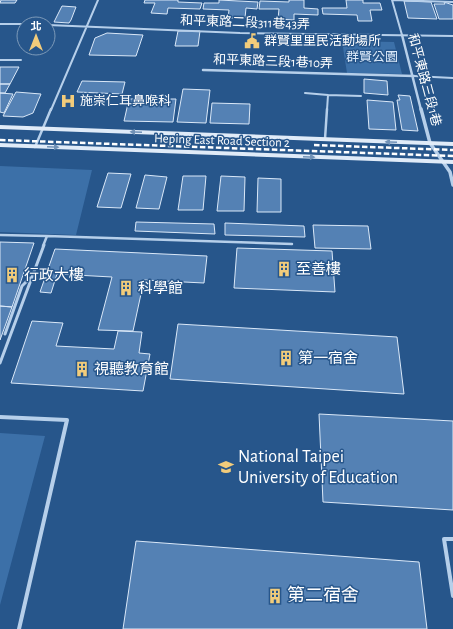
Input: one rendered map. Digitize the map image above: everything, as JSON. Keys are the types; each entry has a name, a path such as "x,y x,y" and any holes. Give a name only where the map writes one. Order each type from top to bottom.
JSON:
{"main road":[{"name":"Heping East Road Section 2","path":"0,127 453,144"},
{"name":"Heping East Road Section 2","path":"0,145 453,162"}],"street":[{"name":"和平東路三段1巷","path":"402,35 414,76 430,143 450,172 453,185"},
{"name":"和平東路三段1巷10弄","path":"203,70 414,76"}],"lane":[{"path":"35,147 98,0"},
{"path":"392,0 453,2"},
{"name":"和平東路三段1巷","path":"392,0 402,35"},
{"path":"0,24 16,24"},
{"name":"和平東路二段311巷43弄","path":"56,25 240,33 453,36"},
{"path":"0,60 22,60"},
{"path":"414,76 453,78"},
{"path":"305,93 362,96"},
{"path":"325,139 328,95"},
{"path":"0,235 292,244"},
{"path":"0,363 47,236"},
{"path":"5,334 22,286 31,277"},
{"path":"0,417 67,420 19,629"},
{"path":"453,539 444,539 453,596"}],"green space":[{"name":"群賢公園","path":"342,41 394,42 402,74 347,73"},
{"path":"0,166 92,170 76,235 0,232"},
{"path":"0,433 45,436 0,605"}],"building":[{"path":"1,0 17,0 15,3 0,3"},
{"path":"145,0 178,0 178,2 202,3 200,9 168,8 167,14 151,13 155,3 144,3"},
{"path":"219,0 258,2 257,9 246,8 245,18 228,18 229,10 203,9 204,3 219,3"},
{"path":"289,0 304,0 304,8 318,9 318,15 294,14 294,20 278,19 279,9 259,9 260,1 289,2"},
{"path":"346,0 363,0 363,3 380,3 382,10 370,10 372,21 358,21 357,15 323,14 322,8 347,8"},
{"path":"404,1 431,2 437,19 408,18"},
{"path":"444,2 453,5 453,19 439,19 434,4 445,4"},
{"path":"62,6 76,7 69,23 56,22 56,18"},
{"path":"178,31 200,31 198,46 175,46"},
{"path":"107,33 143,35 136,56 89,55 95,38"},
{"path":"0,67 19,67 10,84 0,84"},
{"path":"364,79 387,81 388,95 364,93"},
{"path":"82,81 125,82 122,94 77,92"},
{"path":"0,84 10,84 5,93 0,93"},
{"path":"183,89 210,90 206,123 177,122"},
{"path":"16,92 41,94 33,113 23,117 3,116"},
{"path":"0,93 13,94 4,113 0,112"},
{"path":"398,95 410,96 418,131 402,130 397,100 400,100"},
{"path":"129,99 176,99 173,122 124,121"},
{"path":"367,100 393,102 396,130 369,129"},
{"path":"212,103 250,104 249,124 210,123"},
{"path":"108,173 131,174 121,208 97,207"},
{"path":"145,175 167,177 159,209 136,208"},
{"path":"183,176 206,176 203,210 178,210"},
{"path":"221,176 245,177 244,211 217,211"},
{"path":"258,178 281,179 281,212 257,212"},
{"path":"136,222 214,224 215,234 135,231"},
{"path":"225,223 304,226 305,237 225,235"},
{"path":"313,225 368,226 371,249 315,248"},
{"name":"行政大樓","path":"0,242 34,243 12,307 0,306"},
{"name":"至善樓","path":"237,248 332,251 335,292 234,288"},
{"name":"科學館","path":"55,249 207,256 204,283 144,280 133,331 98,330 112,277 57,274 51,293 40,292"},
{"path":"0,306 12,307 0,340"},
{"name":"視聽教育館","path":"32,321 63,323 56,346 114,349 118,331 142,332 139,353 150,354 143,391 11,383"},
{"name":"第一宿舍","path":"178,324 397,337 404,394 170,379"},
{"path":"319,414 453,421 453,510 323,502"},
{"name":"第二宿舍","path":"136,541 419,562 427,629 123,629"}],"railway":[{"path":"0,140 453,156"},
{"path":"314,145 453,150"}],"place":[{"name":"群賢里里民活動場所","path":"252,41"},
{"name":"施崇仁耳鼻喉科","path":"68,101"},
{"name":"至善樓","path":"284,269"},
{"name":"行政大樓","path":"12,275"},
{"name":"科學館","path":"126,288"},
{"name":"第一宿舍","path":"286,358"},
{"name":"視聽教育館","path":"82,369"},
{"name":"National Taipei University of Education","path":"226,467"},
{"name":"第二宿舍","path":"275,596"}]}
